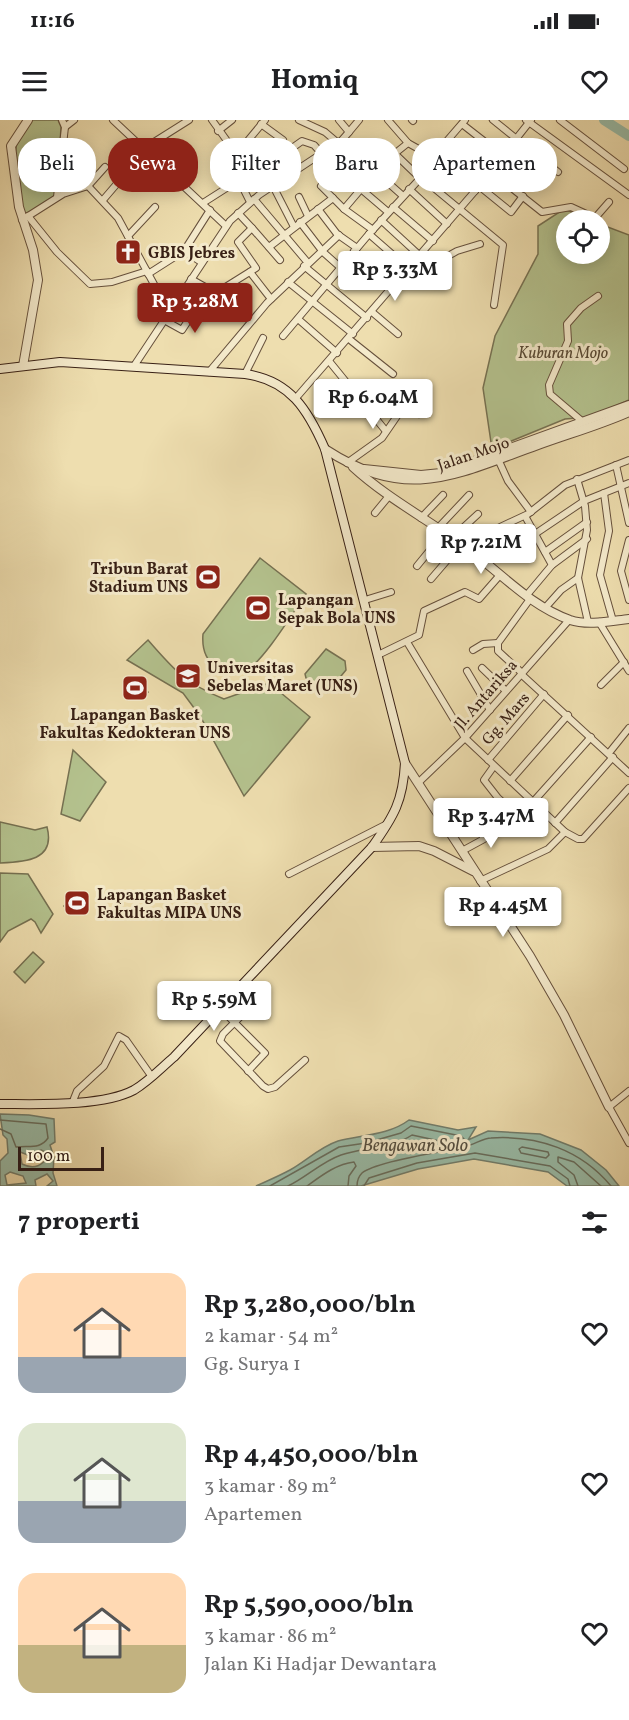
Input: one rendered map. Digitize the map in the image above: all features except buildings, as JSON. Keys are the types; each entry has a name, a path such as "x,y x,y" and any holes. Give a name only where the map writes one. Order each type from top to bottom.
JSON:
{"main road":[{"path":"0,369 60,362 245,374 273,381 296,398 311,417 325,449 405,763 404,791 390,822 372,847 152,1077 136,1088 111,1099 0,1104"}],"street":[{"path":"22,366 38,280 11,146 28,120"},
{"path":"57,197 65,127 62,120"},
{"path":"65,127 74,120"},
{"path":"116,122 125,120"},
{"path":"162,138 189,120"},
{"path":"212,120 224,138"},
{"path":"219,131 232,120"},
{"path":"299,120 333,138"},
{"path":"339,120 349,132"},
{"path":"343,138 359,120"},
{"path":"388,120 412,145"},
{"path":"493,120 515,138"},
{"path":"560,120 624,169"},
{"path":"517,138 529,121 629,195"},
{"path":"116,122 132,138"},
{"path":"251,138 263,122 281,138"},
{"path":"451,138 464,122 483,138"},
{"path":"400,149 408,143"},
{"path":"400,159 412,170"},
{"path":"96,177 105,167"},
{"path":"283,336 412,186"},
{"path":"409,189 447,224"},
{"path":"25,218 68,192"},
{"path":"94,192 103,200 128,236 169,312"},
{"path":"103,200 110,192"},
{"path":"191,192 226,226"},
{"path":"203,203 220,192"},
{"path":"247,192 285,233 306,264 369,315 398,334"},
{"path":"134,366 226,226 252,200 264,192"},
{"path":"277,192 297,225 341,268"},
{"path":"327,192 408,268"},
{"path":"344,208 359,192"},
{"path":"363,192 388,212"},
{"path":"399,192 403,196"},
{"path":"439,192 502,245 494,305"},
{"path":"296,398 475,192"},
{"path":"482,192 512,212 523,196"},
{"path":"518,192 545,213 571,207 595,218 609,202"},
{"path":"299,197 308,216"},
{"path":"269,247 333,198"},
{"path":"128,236 155,207"},
{"path":"393,207 433,241"},
{"path":"318,209 339,235 394,285"},
{"path":"25,218 90,284 112,282 148,272 184,251 210,210"},
{"path":"238,213 280,260"},
{"path":"381,220 430,266 458,251 480,244"},
{"path":"191,279 208,290 218,292 250,272 257,266 238,242 252,228"},
{"path":"209,373 272,298 339,235"},
{"path":"184,251 201,262"},
{"path":"250,272 272,298"},
{"path":"288,282 313,301 393,374"},
{"path":"164,320 178,330 183,329 208,290"},
{"path":"584,422 556,402 550,394 549,385 567,346 567,324 581,308 598,296"},
{"path":"298,319 337,353"},
{"path":"245,374 263,338"},
{"path":"329,361 385,430"},
{"path":"399,397 419,414"},
{"path":"406,403 385,430 381,440 350,465 389,496 473,552 545,608 568,620 599,622 629,619"},
{"path":"362,469 434,474 544,439 629,405"},
{"name":"Jalan Mojo","path":"325,449 350,465 362,469 402,479 431,480 498,459 544,439 629,412"},
{"path":"498,459 552,565"},
{"path":"473,552 498,528 528,514 565,485 629,460"},
{"path":"616,465 625,484 629,523"},
{"path":"577,479 584,501 587,522 587,539 578,578 588,622"},
{"path":"535,534 584,501 625,484"},
{"path":"604,493 609,531 600,575 613,621"},
{"path":"421,518 443,495"},
{"path":"417,566 469,495"},
{"path":"375,513 389,496"},
{"path":"452,538 478,513"},
{"path":"545,552 587,522"},
{"path":"587,539 552,565 498,643 498,651 629,774"},
{"path":"629,540 621,571 629,600"},
{"path":"431,579 461,544"},
{"path":"378,655 407,642 422,632 423,612 465,592 479,599 500,574"},
{"path":"545,608 561,590 578,578"},
{"path":"365,600 391,592"},
{"name":"Jl. Antariksa","path":"419,782 465,738 568,620"},
{"path":"599,622 629,671"},
{"path":"407,642 465,738 565,832 578,839 583,838 629,788"},
{"path":"473,650 483,644 498,643"},
{"path":"601,685 624,662"},
{"path":"483,668 506,691"},
{"path":"467,671 490,710"},
{"name":"Gg. Mars","path":"488,760 544,694"},
{"path":"510,781 568,715"},
{"path":"555,824 611,755 629,728"},
{"path":"533,802 591,736"},
{"path":"405,763 547,985 609,1107 627,1135 629,1143"},
{"path":"494,766 484,780 498,798 518,816"},
{"path":"519,831 545,814"},
{"path":"289,874 390,822"},
{"path":"462,851 476,845 485,837 479,828"},
{"path":"480,881 548,849 565,832"},
{"path":"372,847 420,846 474,872"},
{"path":"220,1008 265,1053 248,1071"},
{"path":"248,1009 220,1041 263,1086 271,1089 305,1060"},
{"path":"73,1101 77,1092 104,1066 120,1036 126,1040 152,1077"},
{"path":"609,1107 629,1091"}],"green space":[{"path":"30,120 58,120 61,127 60,138 19,138"},
{"path":"18,140 18,177 15,154"},
{"path":"20,192 57,192 57,197 23,216"},
{"name":"Kuburan Mojo","path":"556,214 556,264 610,264 610,228 629,235 629,400 590,417 565,419 492,449 483,388 495,336 538,254 538,226"},
{"name":"Lapangan Sepak Bola UNS","path":"260,558 306,594 255,664 240,672 224,670 212,664 206,656 203,634"},
{"path":"148,640 182,675 200,688 224,699 269,683 310,717 244,796 200,716 183,693 127,660"},
{"path":"326,649 345,661 346,670 327,693 306,678 305,674"},
{"name":"Lapangan Basket Fakultas Kedokteran UNS","path":"129,676 148,692 142,699 123,683"},
{"path":"73,750 106,782 80,821 61,814"},
{"path":"0,822 35,830 47,827 49,838 47,847 42,853 28,860 0,863"},
{"path":"0,873 28,874 53,914 41,933 31,919 8,931 0,942"},
{"name":"Lapangan Basket Fakultas MIPA UNS","path":"80,891 89,900 73,915 64,906"},
{"path":"33,952 44,962 25,983 14,972"}],"water":[{"path":"0,1114 54,1119 55,1142 50,1145 54,1157 53,1173 57,1186 47,1186 53,1181 47,1174 35,1180 36,1186 0,1186 0,1161 8,1153 7,1139 3,1135","holes":["41,1150 51,1155 42,1164 35,1167 22,1164 20,1152 28,1155","10,1172 23,1176 26,1183 7,1185 5,1175"]},
{"name":"Bengawan Solo","path":"409,1120 458,1130 476,1127 468,1140 488,1131 540,1134 581,1150 606,1170 619,1186 567,1186 548,1172 474,1159 418,1169 361,1186 256,1186 290,1170 331,1144 384,1132"}],"waterway":[{"path":"604,120 629,136"}],"place":[{"name":"GBIS Jebres","path":"128,252"},
{"name":"Tribun Barat Stadium UNS","path":"208,577"},
{"name":"Lapangan Sepak Bola UNS","path":"258,608"},
{"name":"Universitas Sebelas Maret (UNS)","path":"188,676"},
{"name":"Lapangan Basket Fakultas Kedokteran UNS","path":"135,688"},
{"name":"Lapangan Basket Fakultas MIPA UNS","path":"77,903"}]}
